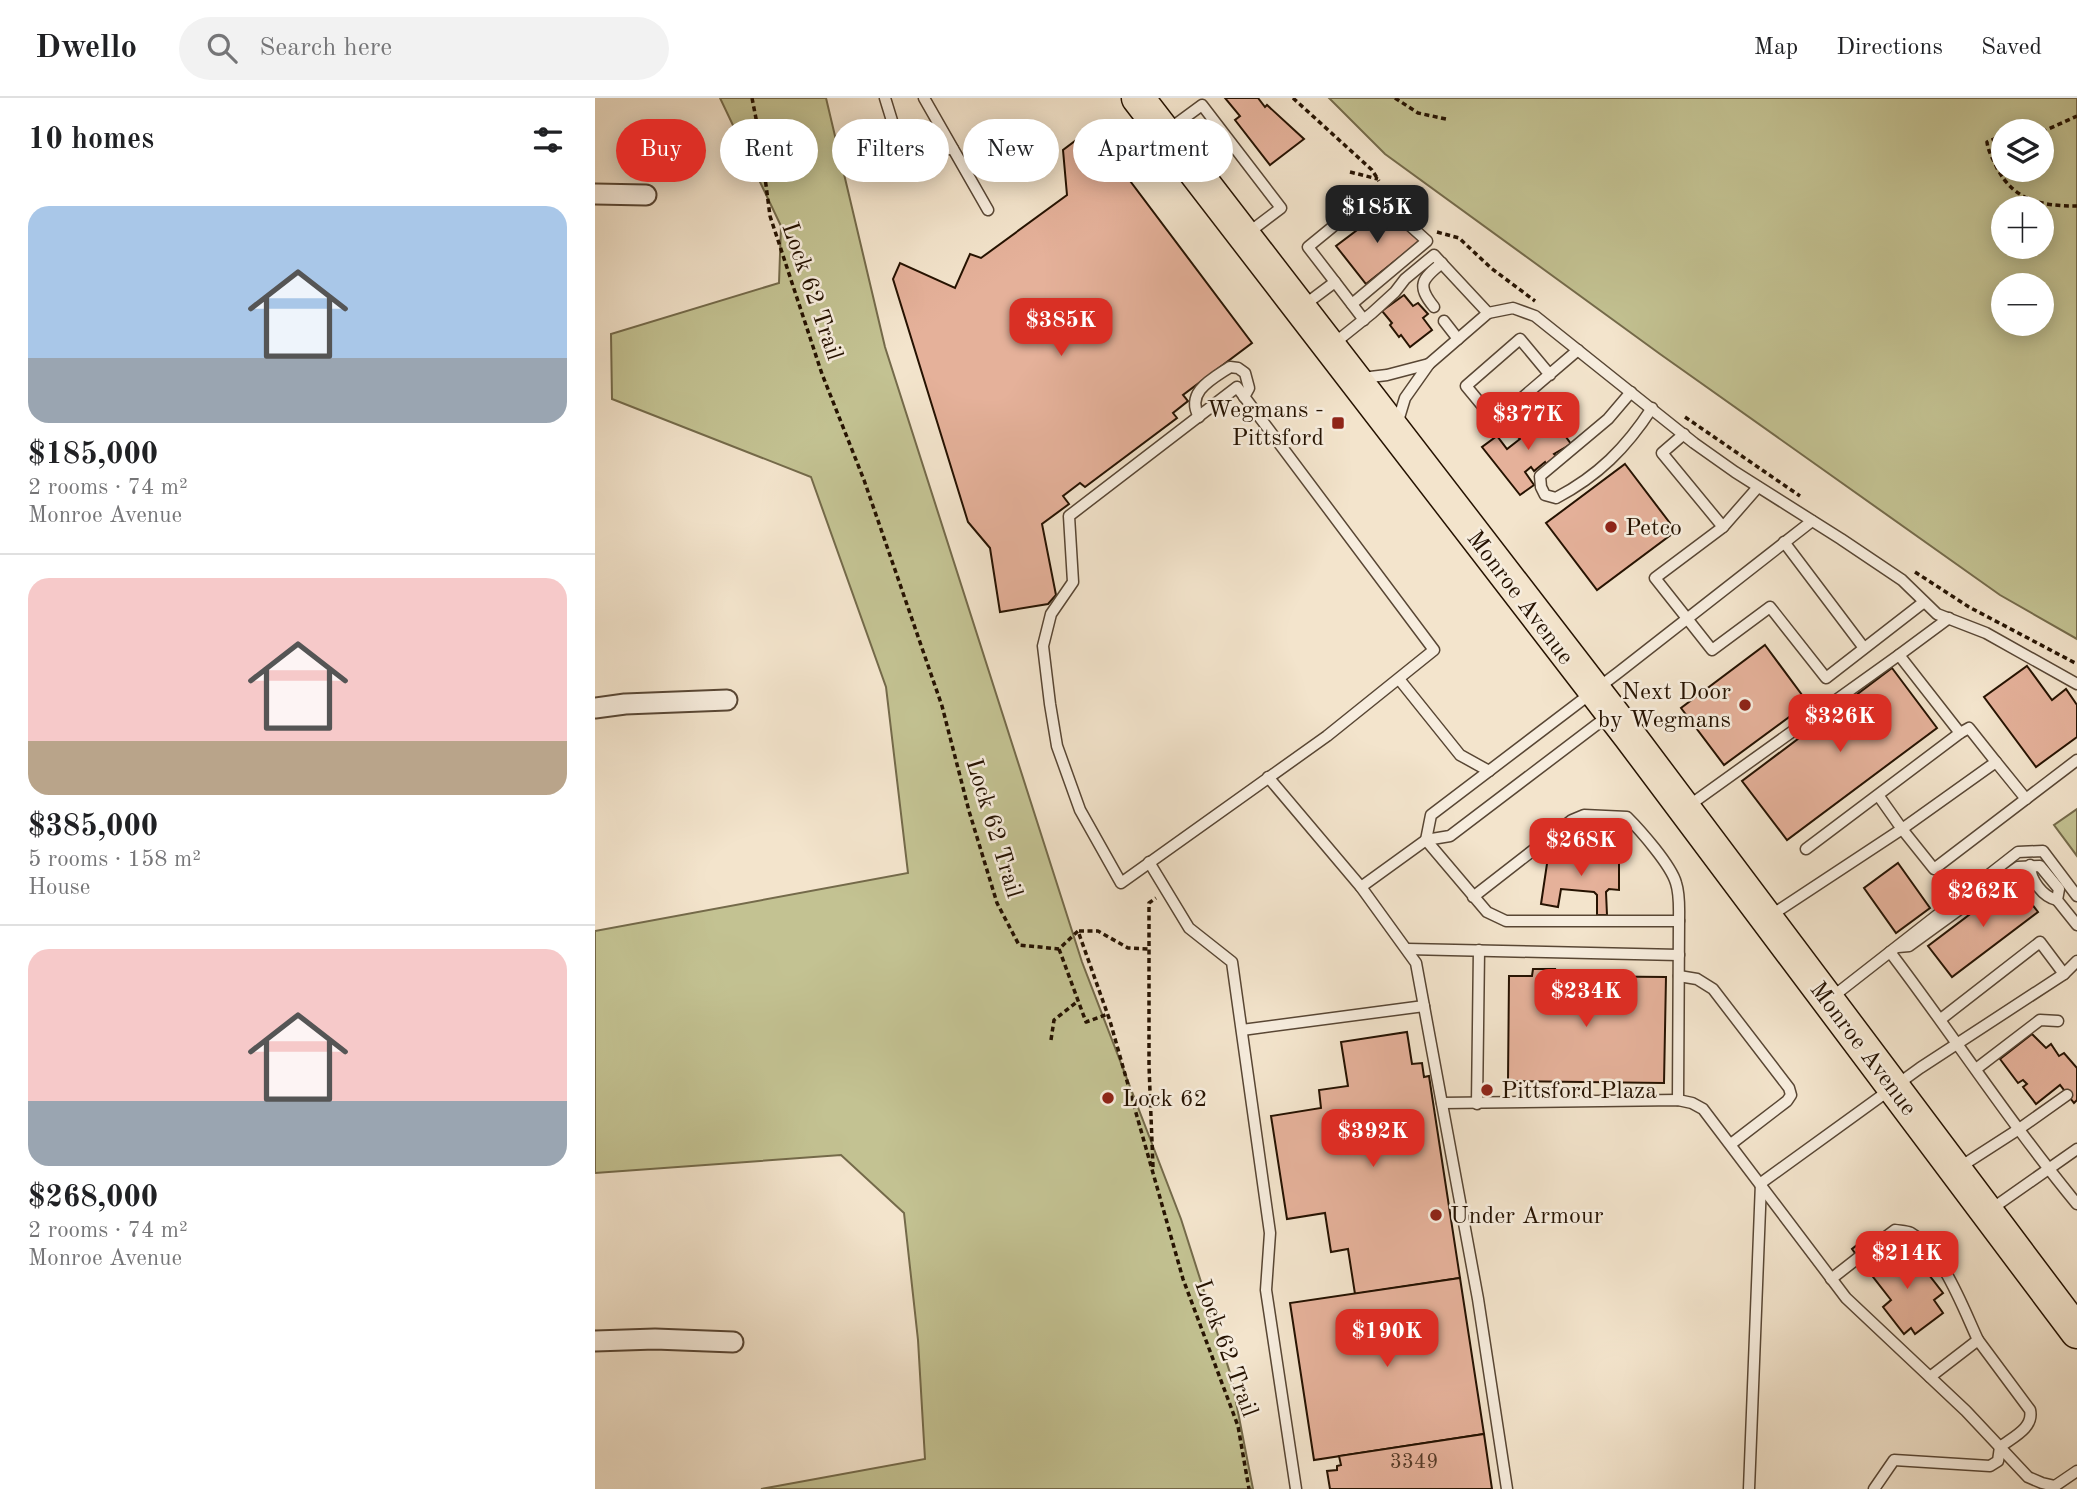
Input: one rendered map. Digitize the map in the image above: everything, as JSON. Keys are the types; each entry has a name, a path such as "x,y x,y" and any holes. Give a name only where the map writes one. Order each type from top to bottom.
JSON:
{"main road":[{"name":"Monroe Avenue","path":"1138,98 1155,119"},
{"name":"Monroe Avenue","path":"1203,182 1603,703 2077,1332"}],"street":[{"path":"595,194 646,195"},
{"path":"595,708 625,704 727,700"},
{"path":"595,1341 655,1339 733,1342"}],"lane":[{"path":"885,98 901,150 953,149"},
{"path":"924,98 988,210"},
{"path":"1183,119 1202,105 1213,119"},
{"path":"1233,146 1281,208 1245,236"},
{"path":"1352,304 1427,241 1374,193 1308,247 1364,320"},
{"path":"1329,346 1364,320 1395,292 1405,279 1434,255 1488,313"},
{"path":"1434,307 1425,296 1422,285 1425,277 1442,263"},
{"path":"1301,308 1335,282"},
{"path":"1398,436 1398,416 1405,398 1429,364 1488,313 1513,308 1535,316 1683,434 1758,487 1902,580 1937,614 1986,633 2077,684"},
{"path":"1444,321 1458,339"},
{"path":"1550,375 1520,339 1466,386 1495,421 1550,375 1578,350"},
{"path":"1353,378 1387,375 1429,364"},
{"path":"1199,416 1194,408 1201,387 1230,367 1238,368 1247,378 1249,388 1244,397"},
{"path":"1237,387 1244,397 1434,650 1327,736 1121,883 1080,810 1057,746 1043,646 1051,614 1073,582 1069,516 1237,387"},
{"path":"1631,392 1608,419 1540,476 1545,495 1556,498 1571,490 1613,458 1630,441 1651,408"},
{"path":"1683,434 1662,453 1723,527"},
{"path":"1758,487 1723,527 1655,578 1712,650 1770,607 1826,678 1924,602"},
{"path":"1361,887 1426,840 1450,836 1603,703 1687,619 1812,521"},
{"path":"1784,542 1864,648"},
{"path":"1683,809 1949,618"},
{"path":"1899,655 1960,733"},
{"path":"1399,679 1460,755 1489,771"},
{"path":"1426,840 1431,816 1489,771 1603,703"},
{"path":"1806,849 1969,727 2026,799"},
{"path":"1878,795 1934,869 2077,761"},
{"path":"1767,919 1902,830 1996,762"},
{"path":"1268,777 1361,887 1416,963 1478,1299 1507,1489"},
{"path":"1473,897 1572,820 1584,816 1627,817 1640,830 1675,879 1679,892 1678,1100"},
{"path":"1426,840 1487,912 1506,920 1678,921"},
{"path":"1828,1000 2018,852 2043,851 2077,896"},
{"path":"1149,862 1189,928 1233,962 1269,1233 1266,1290 1296,1489"},
{"path":"1893,950 1909,946 2018,867 2030,865 2040,866 2059,889 2057,900 2077,925"},
{"path":"1941,1019 2040,942 2064,974"},
{"path":"1407,949 1679,955"},
{"path":"1477,1104 1479,950"},
{"path":"1893,950 1957,1044 2077,1204"},
{"path":"1761,1183 1893,1088 2064,974 2077,961"},
{"path":"1679,976 1697,979 1713,989 1789,1087 1791,1095 1787,1101 1731,1144"},
{"path":"1242,1030 1424,1006"},
{"path":"1976,1069 2041,1020 2058,1021"},
{"path":"1955,1170 2067,1095"},
{"path":"1442,1103 1678,1100 1703,1109 1831,1279 1863,1315 1930,1377 2028,1477 2053,1487 2077,1471"},
{"path":"1986,1212 2077,1149"},
{"path":"1749,1489 1761,1183"},
{"path":"1874,1489 1894,1460 1990,1465 1998,1461 2000,1447 2029,1424 2032,1418 2030,1410 1978,1340 1940,1264 1927,1247 1909,1232 1895,1230 1879,1242"},
{"path":"1831,1279 1858,1258"},
{"path":"1930,1377 1978,1340"}],"path":[{"name":"Lock 62 Trail","path":"752,98 769,216 822,374 864,480 942,706 969,811 997,903 1019,945 1059,949"},
{"path":"1293,98 1372,170 1384,188"},
{"path":"1395,98 1418,113 1446,118"},
{"path":"2054,127 2077,116"},
{"path":"1991,140 1987,142 1991,155"},
{"path":"1350,173 1378,179"},
{"path":"2005,182 2012,190 2028,199 2059,206 2077,206"},
{"path":"1434,231 1459,238 1491,268 1543,307"},
{"path":"1683,416 1807,500"},
{"path":"1909,568 1969,607 2077,664"},
{"path":"1154,1176 1149,1066 1149,903 1167,891"},
{"name":"Lock 62 Trail","path":"1078,931 1108,1014 1183,1279 1238,1426 1249,1489"},
{"path":"1108,1014 1086,1022 1059,949 1078,931 1098,931 1128,948 1149,949"},
{"path":"1051,1040 1054,1020 1078,1000"}],"shaded area":[{"path":"720,98 826,98 832,123 832,182 846,182 885,347 1082,962 1181,1219 1231,1376 1253,1489 761,1489 925,1459 918,1340 904,1213 841,1155 595,1173 595,931 908,873 886,687 811,477 612,399 611,334 779,283 781,226 760,182 818,182 818,119 730,119"},
{"path":"1329,98 2077,98 2077,639 2000,595 1660,354 1385,154"},
{"path":"2077,809 2077,856 2054,825"}],"building":[{"path":"1225,98 1258,98 1304,139 1270,165 1235,120 1240,116"},
{"path":"1073,142 1073,182 1131,182 1252,343 1183,395 1188,401 1173,413 1177,418 1085,487 1080,483 1063,496 1069,504 1042,524 1056,595 1048,604 1000,612 990,548 968,522 893,279 900,263 955,288 970,254 981,258 1067,195 1063,150"},
{"path":"1377,205 1420,241 1366,284 1336,246 1373,218 1369,212"},
{"path":"1404,295 1413,306 1418,303 1428,314 1423,318 1432,330 1410,347 1401,335 1399,337 1382,311"},
{"path":"1550,415 1571,444 1554,454 1556,456 1546,464 1545,462 1534,471 1531,467 1525,472 1534,485 1520,495 1482,447 1497,436 1507,449 1520,439 1518,437"},
{"name":"Petco","path":"1625,464 1676,531 1597,590 1546,523"},
{"name":"Next Door by Wegmans","path":"1765,645 1808,703 1724,765 1681,708"},
{"path":"2027,666 2052,700 2066,689 2077,705 2077,737 2036,767 1984,697"},
{"path":"1892,668 1937,728 1787,840 1742,781"},
{"path":"1573,855 1619,858 1619,890 1609,889 1606,892 1607,915 1597,915 1597,895 1594,892 1561,889 1558,907 1541,904 1548,857"},
{"path":"1898,863 1930,908 1896,933 1864,888"},
{"path":"2014,881 2038,912 1952,977 1928,946"},
{"path":"1533,969 1555,969 1554,976 1666,977 1664,1083 1508,1081 1509,976 1532,976"},
{"path":"1407,1032 1412,1064 1422,1063 1424,1077 1429,1076 1460,1278 1355,1294 1348,1249 1331,1252 1325,1213 1287,1219 1271,1116 1321,1108 1319,1090 1348,1086 1341,1042"},
{"path":"2032,1034 2046,1048 2051,1044 2059,1056 2064,1053 2077,1068 2077,1100 2074,1103 2060,1085 2036,1104 2023,1087 2027,1084 2023,1080 2018,1083 2000,1059"},
{"path":"1872,1233 1887,1252 1866,1268 1852,1249"},
{"path":"1896,1245 1913,1267 1919,1262 1943,1293 1934,1300 1943,1313 1915,1334 1911,1328 1904,1334 1883,1307 1891,1300 1866,1268"},
{"path":"1460,1278 1484,1434 1314,1460 1290,1303"},
{"path":"1484,1434 1492,1489 1330,1489 1327,1471 1337,1470 1337,1466 1341,1465 1339,1456"}],"place":[{"name":"Wegmans - Pittsford","path":"1338,423"},
{"name":"Petco","path":"1611,527"},
{"name":"Next Door by Wegmans","path":"1745,705"},
{"name":"Pittsford Plaza","path":"1487,1090"},
{"name":"Lock 62","path":"1108,1098"},
{"name":"Under Armour","path":"1436,1215"}]}
